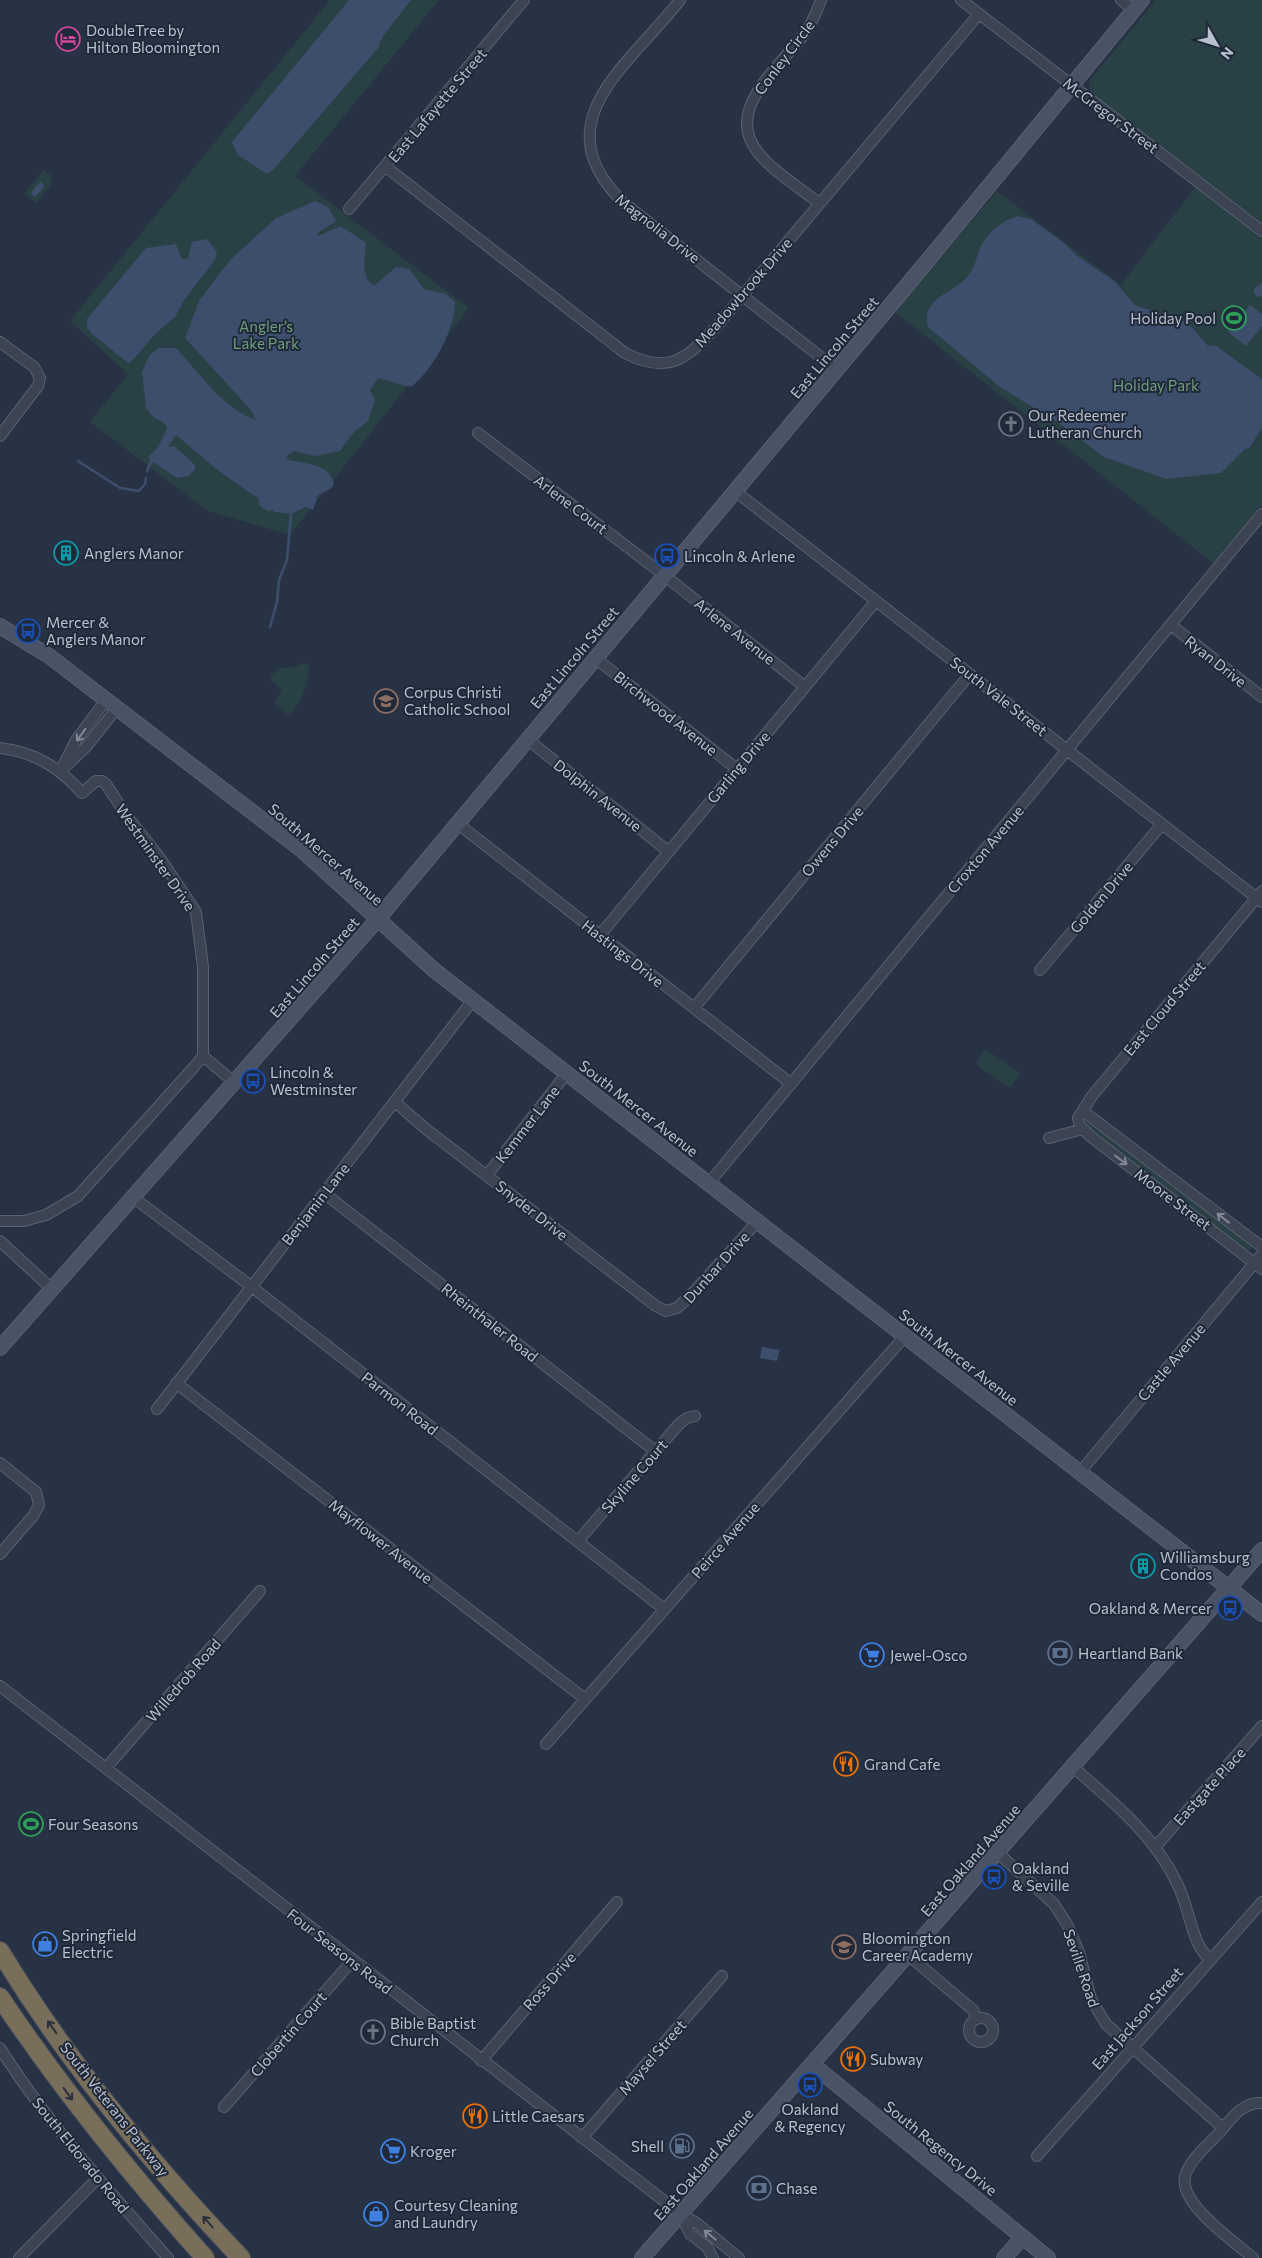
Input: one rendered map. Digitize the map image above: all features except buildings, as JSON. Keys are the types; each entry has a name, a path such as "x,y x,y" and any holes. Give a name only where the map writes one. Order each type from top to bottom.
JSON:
{"highway":[{"name":"South Veterans Parkway","path":"0,1951 74,2058 124,2125 241,2258"},
{"name":"South Veterans Parkway","path":"0,1997 85,2116 159,2207 205,2258"}],"main road":[{"name":"East Lincoln Street","path":"0,1348 377,920 1138,5"},
{"name":"South Mercer Avenue","path":"0,626 49,656 303,851 434,970 1081,1471 1262,1614"},
{"name":"East Oakland Avenue","path":"642,2258 1262,1550"},
{"name":"South Regency Drive","path":"812,2064 1048,2258"},
{"path":"1004,2258 1023,2237"}],"street":[{"name":"East Lafayette Street","path":"350,209 524,0"},
{"name":"Magnolia Drive","path":"680,0 622,66 600,97 591,121 590,148 596,169 607,187 624,203 743,294 836,369"},
{"name":"Conley Circle","path":"819,203 762,158 752,144 747,122 753,98 810,27 821,0"},
{"name":"McGregor Street","path":"961,0 1262,231"},
{"path":"1121,0 1138,5"},
{"name":"Meadowbrook Drive","path":"386,167 625,353 644,362 656,365 684,358 697,347 743,294 979,14"},
{"path":"0,342 34,367 40,378 38,386 0,436"},
{"name":"Arlene Court","path":"478,433 664,575"},
{"name":"South Vale Street","path":"735,491 1162,824 1260,897"},
{"name":"Croxton Avenue","path":"709,1183 1262,514"},
{"name":"Arlene Avenue","path":"664,575 805,687"},
{"name":"Garling Drive","path":"600,935 876,600"},
{"name":"Ryan Drive","path":"1171,625 1262,696"},
{"name":"Birchwood Avenue","path":"595,658 737,768"},
{"name":"Owens Drive","path":"694,1008 970,674"},
{"path":"60,772 86,747 112,704"},
{"name":"Dolphin Avenue","path":"527,739 668,851"},
{"name":"Westminster Drive","path":"0,748 31,754 46,761 82,793 96,781 102,781 106,784 126,815 160,858 196,912 203,967 204,1056"},
{"name":"Hastings Drive","path":"457,823 790,1083"},
{"name":"Golden Drive","path":"1040,970 1162,824"},
{"name":"East Cloud Street","path":"1083,1111 1092,1096 1260,897"},
{"name":"Benjamin Lane","path":"157,1408 473,1000"},
{"path":"0,1221 24,1221 46,1214 78,1196 204,1056 235,1082"},
{"name":"Kemmer Lane","path":"487,1175 567,1073"},
{"name":"Snyder Drive","path":"395,1102 426,1129 656,1306 666,1311 672,1311"},
{"path":"1049,1138 1083,1129 1078,1118 1083,1111"},
{"name":"Moore Street","path":"1083,1111 1262,1247"},
{"name":"Moore Street","path":"1083,1129 1258,1266"},
{"name":"Rheinthaler Road","path":"324,1193 655,1451"},
{"name":"Parmon Road","path":"134,1198 252,1287 664,1609"},
{"name":"Dunbar Drive","path":"672,1311 688,1298 758,1221"},
{"path":"0,1241 52,1289"},
{"name":"Castle Avenue","path":"1081,1471 1258,1266 1262,1254"},
{"name":"Peirce Avenue","path":"546,1744 905,1336"},
{"name":"Mayflower Avenue","path":"176,1384 585,1699"},
{"name":"Skyline Court","path":"578,1541 679,1424 687,1418 695,1416"},
{"path":"0,1463 36,1492 39,1505 33,1516 0,1554"},
{"name":"Willedrob Road","path":"106,1768 260,1591"},
{"name":"Four Seasons Road","path":"0,1686 481,2061 680,2214 698,2224 738,2258"},
{"name":"Eastgate Place","path":"1156,1846 1262,1726"},
{"path":"1073,1767 1129,1816 1156,1846 1178,1884 1189,1910 1197,1941 1210,1960"},
{"name":"Seville Road","path":"998,1853 1054,1904 1076,1943 1091,1999 1097,2012 1111,2029 1224,2128"},
{"name":"Ross Drive","path":"481,2061 617,1902"},
{"name":"East Jackson Street","path":"1037,2156 1262,1902"},
{"path":"908,1956 973,2010 977,2019"},
{"name":"Clobertin Court","path":"224,2107 352,1961"},
{"name":"Maysel Street","path":"582,2138 722,1976"},
{"name":"South Eldorado Road","path":"0,2048 25,2086 98,2178 168,2258"},
{"path":"1253,2258 1197,2209 1184,2189 1185,2175 1192,2164 1224,2128 1244,2107 1262,2103"},
{"path":"18,2258 98,2178"},
{"name":"Four Seasons Road","path":"680,2214 690,2234 706,2247 713,2258"}],"green space":[{"name":"Angler’s Lake Park","path":"330,0 439,0 295,176 469,308 290,535 208,511 90,422 128,374 70,321"},
{"path":"1156,0 1262,0 1262,223 1090,92 1089,81"},
{"path":"44,170 52,176 50,179 53,183 36,203 24,194"},
{"name":"Holiday Park","path":"1196,186 1262,237 1262,506 1214,564 895,312 997,191 1121,285"},
{"path":"305,663 310,667 304,693 298,705 288,715 274,703 282,690 271,681 271,676 280,667 290,668"},
{"path":"985,1049 1019,1072 1020,1074 1010,1088 978,1066 977,1062"},
{"path":"1089,1120 1251,1243 1251,1250 1245,1250 1087,1129 1086,1124"}],"water":[{"path":"349,0 411,0 383,36 378,48 274,169 267,174 238,155 232,142"},
{"path":"42,182 44,187 35,197 31,193"},
{"path":"315,201 328,207 336,221 319,232 316,237 341,226 366,243 365,272 367,278 374,286 396,267 409,269 424,289 446,294 455,302 454,313 447,336 435,360 412,386 378,378 370,390 375,400 368,421 353,433 340,451 315,456 294,451 286,456 288,460 322,468 334,483 332,488 318,495 313,510 306,507 291,514 274,512 273,510 268,511 260,506 258,498 220,472 176,435 168,447 174,446 195,465 195,469 189,476 177,478 153,462 147,474 146,470 150,460 148,457 158,447 167,429 166,425 151,415 146,408 142,372 149,356 158,348 176,348 203,379 233,408 256,420 250,409 185,338 199,301 230,260 276,218"},
{"path":"1018,216 1032,220 1063,242 1076,255 1114,281 1135,305 1188,323 1208,346 1215,345 1262,379 1262,428 1250,447 1244,450 1221,473 1166,479 1104,457 1057,422 1000,387 928,327 927,317 933,303 968,276 983,242 991,232 1006,221"},
{"path":"207,239 217,252 215,260 184,300 175,317 155,334 133,360 128,363 91,333 87,327 87,319 146,248 176,244 182,259 188,259 192,242"},
{"path":"1262,283 1262,296 1258,297 1254,293 1254,288"},
{"path":"1232,304 1243,313 1250,305 1262,314 1262,326 1246,346 1228,332 1234,325 1223,316"},
{"path":"762,1347 780,1350 777,1361 760,1358"}],"waterway":[{"path":"78,461 120,488 139,491 145,484 146,478"},
{"path":"270,627 277,602 279,580 287,560 291,514"}],"place":[{"name":"DoubleTree by Hilton Bloomington","path":"68,39"},
{"name":"Holiday Pool","path":"1234,318"},
{"name":"Our Redeemer Lutheran Church","path":"1011,424"},
{"name":"Anglers Manor","path":"66,553"},
{"name":"Lincoln & Arlene","path":"667,556"},
{"name":"Mercer & Anglers Manor","path":"28,631"},
{"name":"Corpus Christi Catholic School","path":"386,701"},
{"name":"Lincoln & Westminster","path":"253,1081"},
{"name":"Williamsburg Condos","path":"1143,1566"},
{"name":"Oakland & Mercer","path":"1230,1608"},
{"name":"Heartland Bank","path":"1060,1653"},
{"name":"Jewel-Osco","path":"872,1655"},
{"name":"Grand Cafe","path":"846,1764"},
{"name":"Four Seasons","path":"31,1824"},
{"name":"Oakland & Seville","path":"994,1877"},
{"name":"Springfield Electric","path":"45,1944"},
{"name":"Bloomington Career Academy","path":"844,1947"},
{"name":"Bible Baptist Church","path":"373,2032"},
{"name":"Subway","path":"853,2059"},
{"name":"Oakland & Regency","path":"810,2085"},
{"name":"Little Caesars","path":"475,2116"},
{"name":"Shell","path":"682,2146"},
{"name":"Kroger","path":"393,2151"},
{"name":"Chase","path":"759,2188"},
{"name":"Courtesy Cleaning and Laundry","path":"376,2214"}]}
